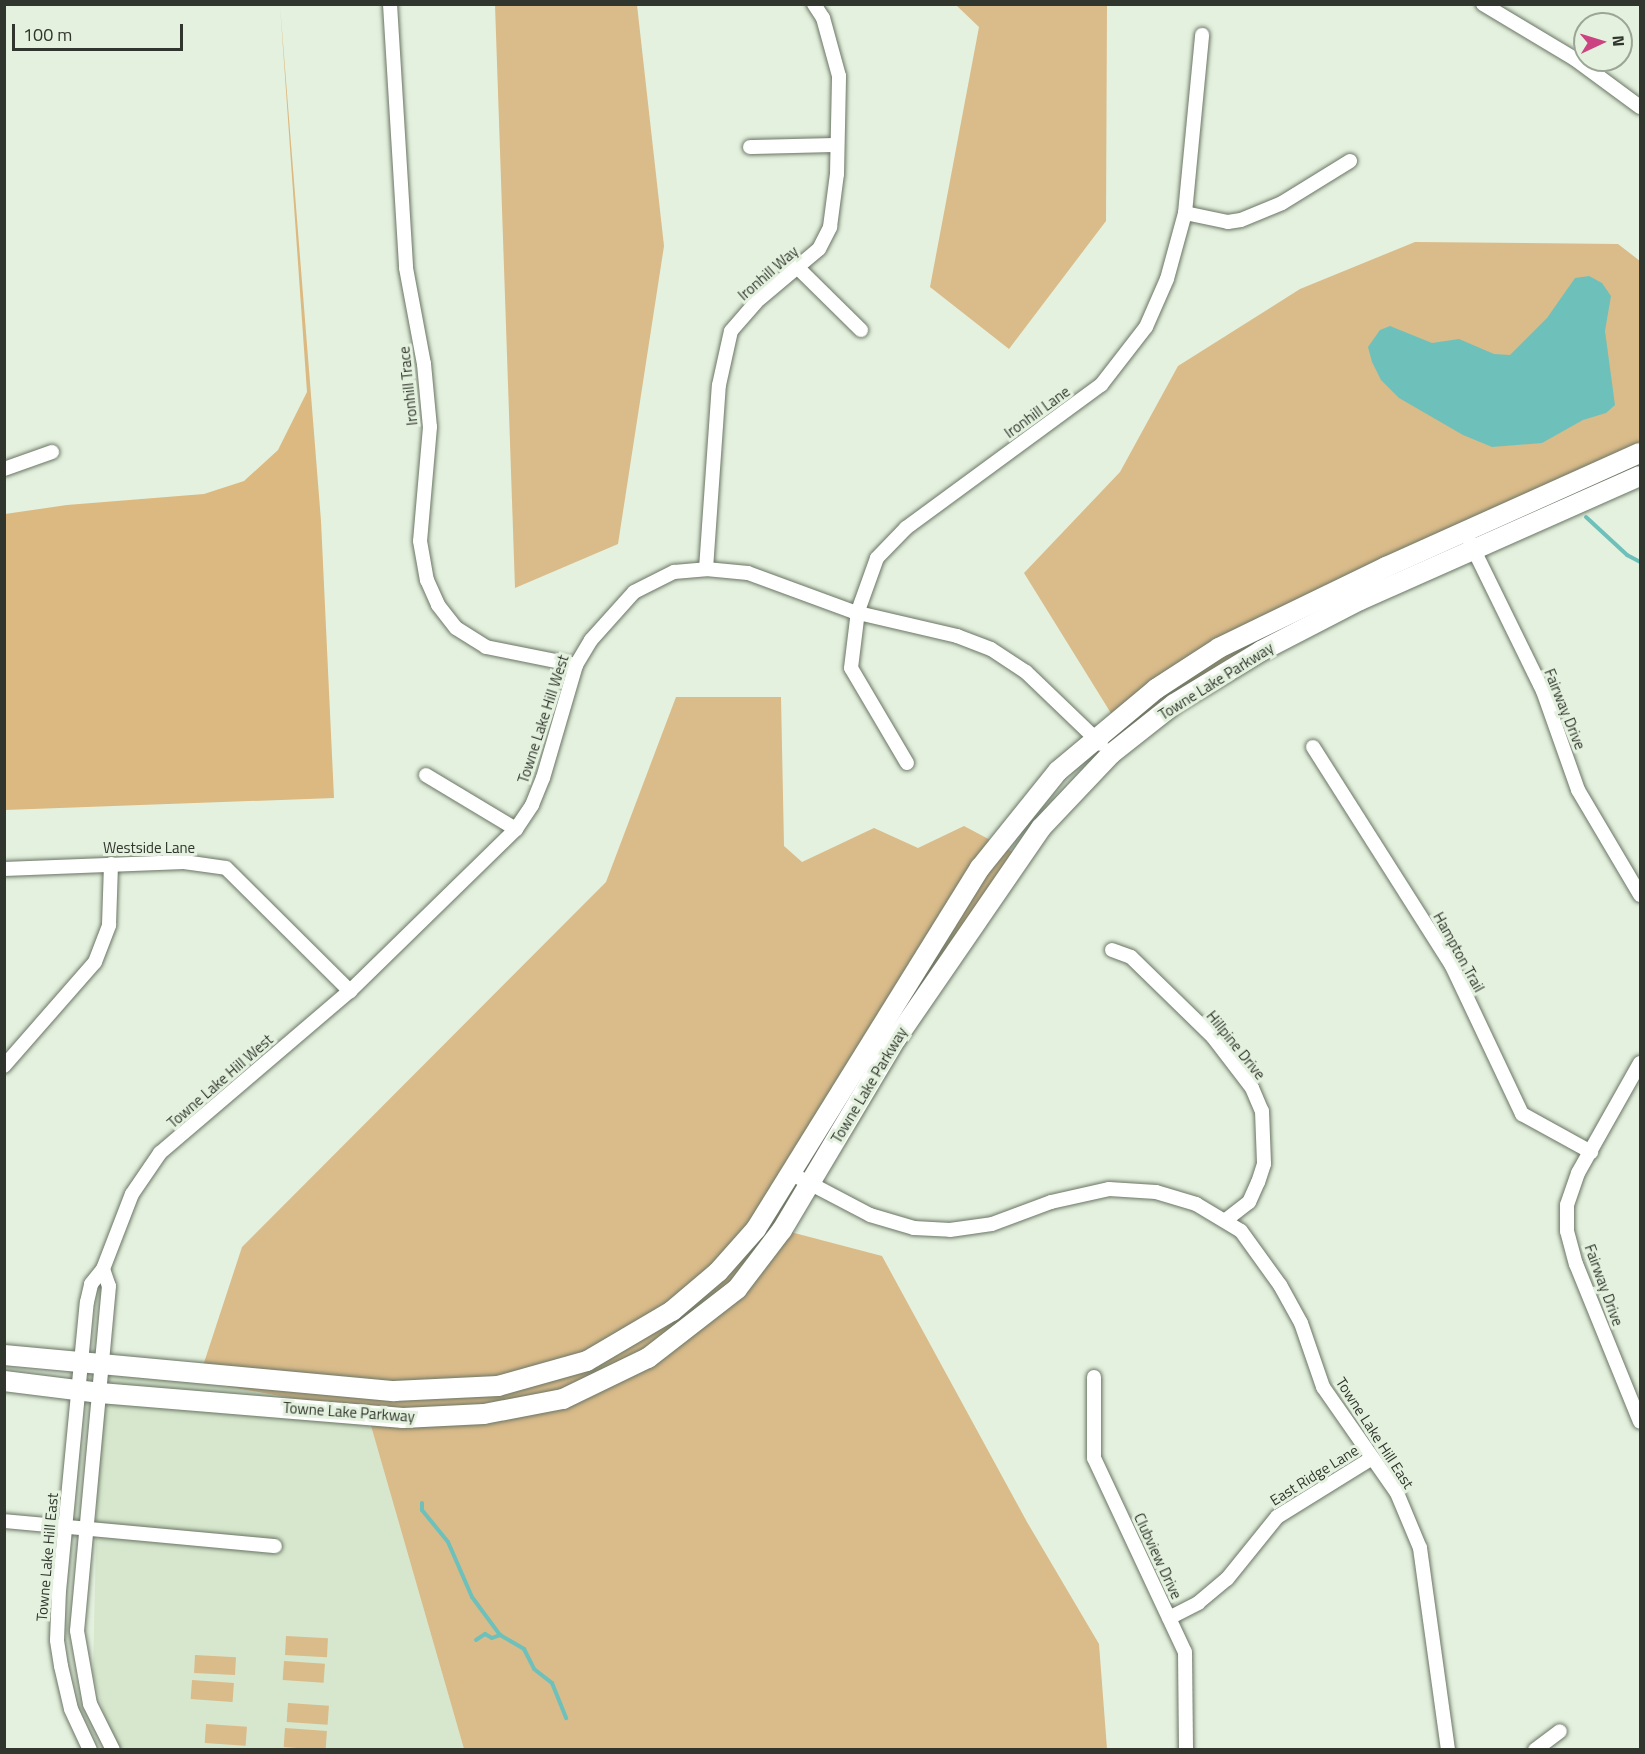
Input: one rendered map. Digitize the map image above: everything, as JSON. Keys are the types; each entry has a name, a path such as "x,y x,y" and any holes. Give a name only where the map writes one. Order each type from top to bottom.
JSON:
{"main road":[{"name":"Towne Lake Parkway","path":"4,1381 100,1393 403,1418 484,1414 562,1399 648,1358 737,1289 782,1230 896,1039 1041,828 1111,754 1174,704 1261,651 1641,453"},
{"name":"Towne Lake Parkway","path":"4,1355 394,1391 498,1386 587,1361 672,1311 718,1272 756,1229 980,868 1058,771 1095,739 1156,689 1219,648 1470,541 1641,476"}],"street":[{"name":"Ironhill Trace","path":"390,4 406,268 424,364 430,427 420,541 427,580 438,605 456,628 486,648 576,665"},
{"name":"Ironhill Way","path":"706,569 710,475 724,351 731,332 756,303 799,269 819,249 830,227 837,145 839,76 823,18 814,4"},
{"path":"1483,4 1575,59 1641,107"},
{"name":"Ironhill Lane","path":"907,763 851,668 858,611 877,558 906,528 1101,385 1146,327 1167,279 1185,213 1202,35"},
{"path":"750,147 837,145"},
{"path":"1185,213 1228,222 1241,219 1281,203 1350,160"},
{"path":"799,269 861,330"},
{"path":"4,469 52,452"},
{"name":"Fairway Drive","path":"1470,541 1543,691 1578,790 1641,895"},
{"name":"Towne Lake Hill West","path":"82,1362 91,1284 103,1269 132,1194 160,1154 350,991 516,829 532,805 543,778 576,665 591,640 634,592 674,572 706,569 748,573 858,611 957,636 991,649 1026,672 1111,754"},
{"name":"Hampton Trail","path":"1313,747 1452,966 1522,1114 1591,1152"},
{"path":"426,775 516,829"},
{"name":"Westside Lane","path":"4,869 184,862 226,868 350,991"},
{"path":"4,1066 10,1055 58,1009 95,962 110,925 111,864"},
{"name":"Hillpine Drive","path":"1112,951 1131,957 1213,1037 1252,1088 1262,1111 1264,1155 1258,1182 1249,1202 1226,1220"},
{"name":"Fairway Drive","path":"1641,1063 1578,1173 1567,1205 1567,1231 1576,1264 1641,1422"},
{"name":"Towne Lake Hill East","path":"792,1174 809,1185 870,1215 914,1228 950,1230 992,1224 1051,1202 1109,1189 1156,1192 1196,1204 1241,1231 1280,1285 1301,1323 1323,1387 1397,1493 1420,1548 1448,1749"},
{"path":"103,1269 109,1286 76,1630 78,1653 90,1704 113,1749"},
{"name":"Towne Lake Hill East","path":"82,1362 57,1640 71,1709 90,1749"},
{"name":"Clubview Drive","path":"1094,1377 1094,1458 1185,1652 1186,1749"},
{"name":"East Ridge Lane","path":"1170,1618 1198,1603 1227,1578 1276,1517 1372,1458"},
{"path":"4,1521 276,1546"},
{"path":"1535,1749 1560,1731"}],"shaded area":[{"path":"280,5 321,521 334,798 5,810 5,514 67,505 204,494 244,481 278,450 307,392"},
{"path":"495,5 637,5 664,246 618,544 515,588"},
{"path":"956,5 1107,5 1106,221 1009,349 930,287 979,27"},
{"path":"1415,242 1618,244 1640,261 1640,484 1329,619 1127,739 1024,573 1120,472 1178,366 1300,289"},
{"path":"676,697 781,697 784,846 802,862 874,828 918,848 964,826 1026,859 836,1136 783,1230 882,1256 1027,1522 1099,1644 1107,1749 464,1749 367,1412 198,1381 242,1247 606,882"},
{"path":"100,1364 367,1412 464,1749 114,1749 93,1673"},
{"path":"286,1636 328,1638 327,1657 285,1655"},
{"path":"195,1655 236,1657 235,1675 194,1673"},
{"path":"284,1661 325,1664 324,1683 283,1680"},
{"path":"192,1680 234,1683 233,1702 191,1699"},
{"path":"288,1703 329,1706 328,1725 287,1722"},
{"path":"206,1724 247,1727 246,1746 205,1743"},
{"path":"285,1728 327,1731 326,1750 284,1747"}],"water":[{"path":"1589,276 1602,283 1611,296 1605,331 1615,405 1606,413 1583,420 1542,443 1492,447 1463,435 1399,398 1381,380 1372,362 1368,347 1380,330 1390,326 1432,343 1459,339 1494,354 1510,355 1547,318 1575,278"}],"waterway":[{"path":"1586,517 1627,555 1640,562"},
{"path":"422,1503 422,1510 448,1542 472,1597 500,1635"},
{"path":"476,1640 485,1634 492,1638 500,1635 524,1649 534,1669 552,1683 566,1718"}]}
